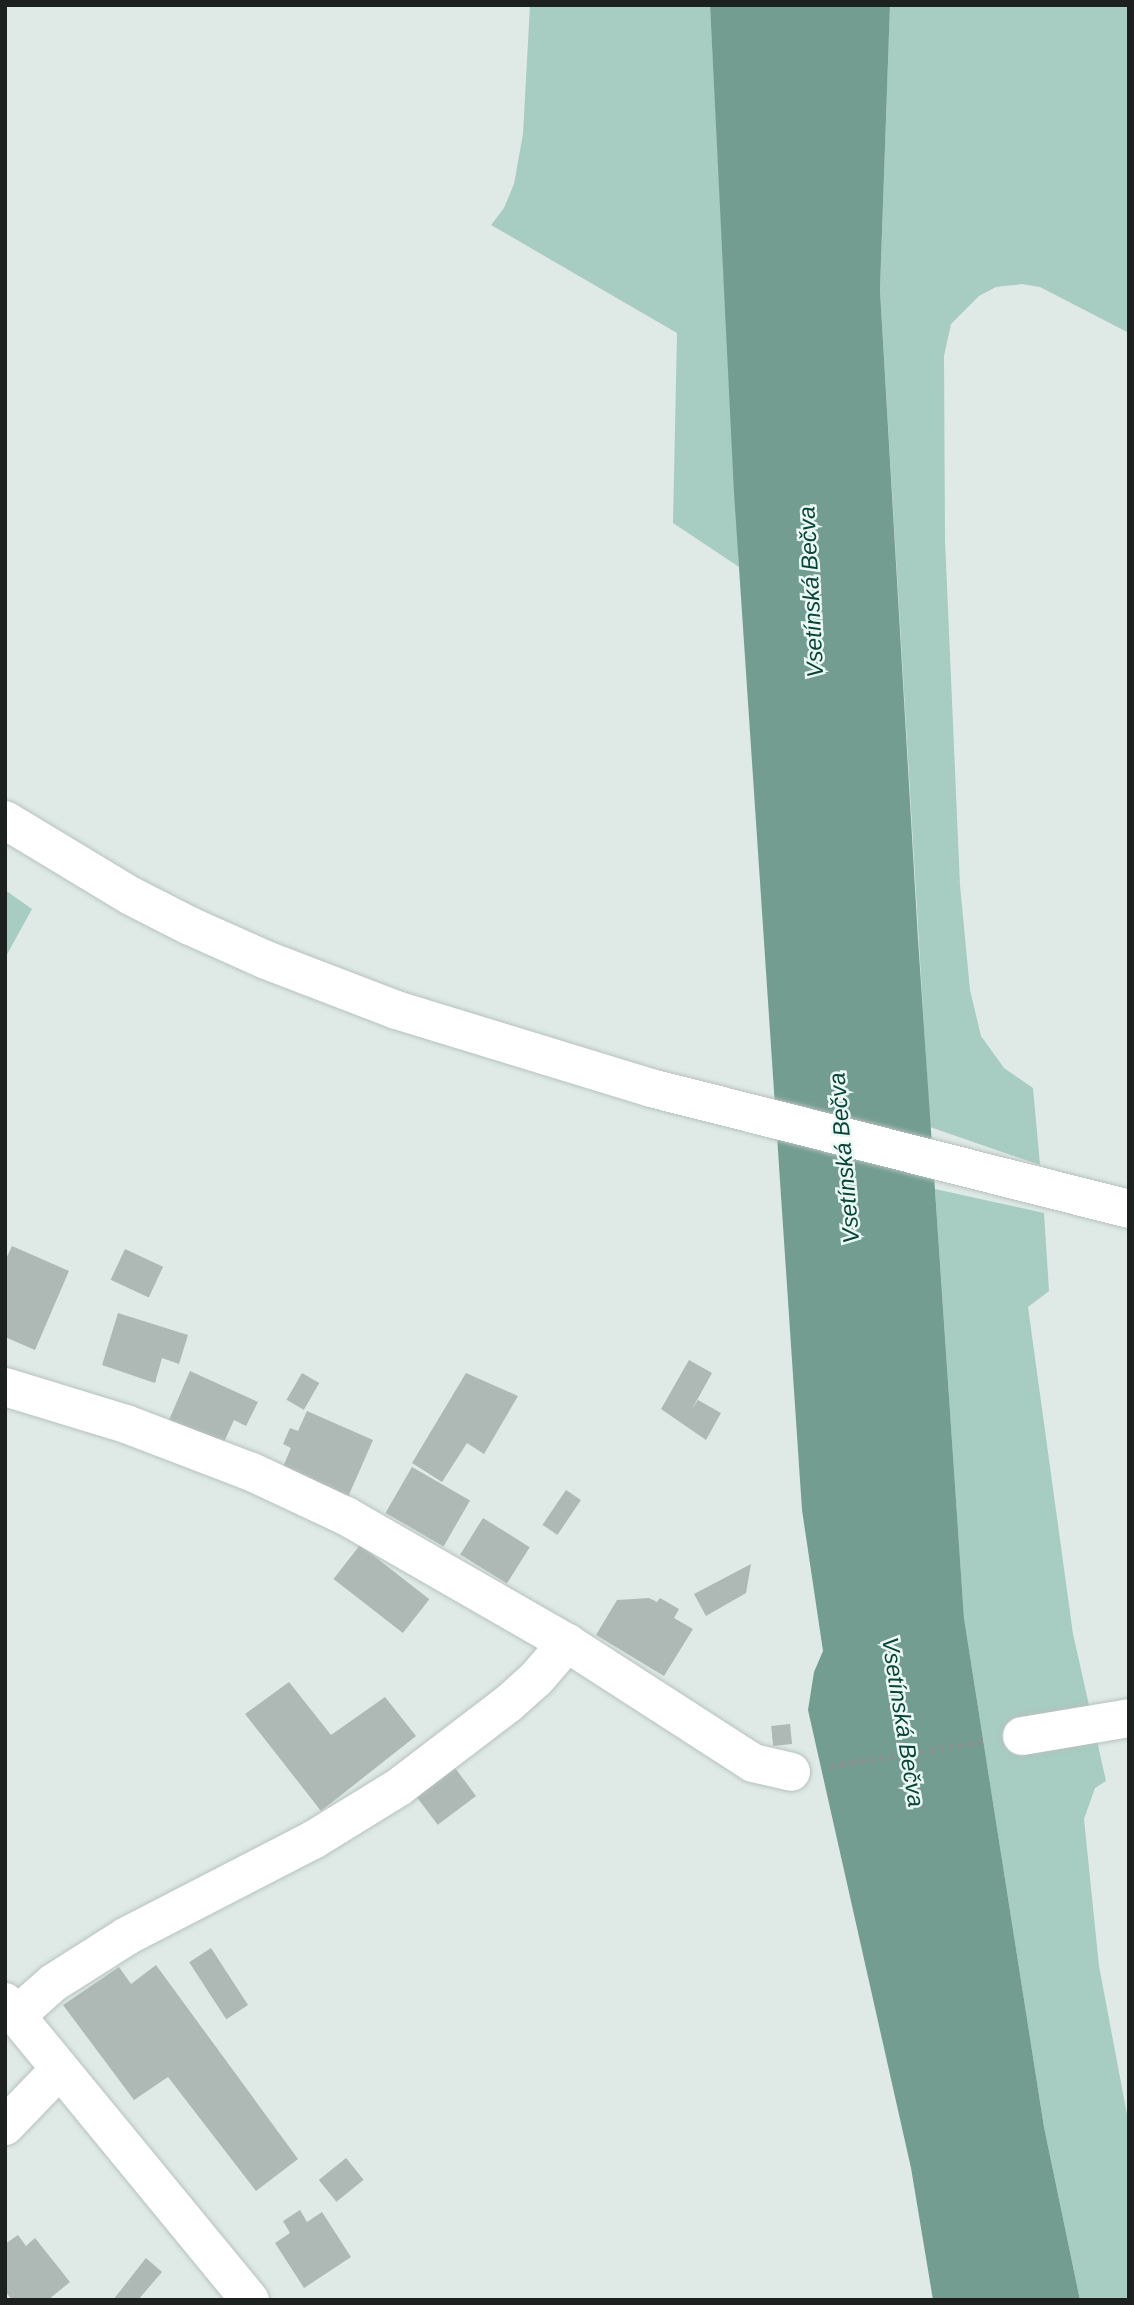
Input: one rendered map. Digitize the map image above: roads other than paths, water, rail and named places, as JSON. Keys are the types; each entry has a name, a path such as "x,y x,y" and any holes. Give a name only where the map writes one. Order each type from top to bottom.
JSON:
{"street":[{"path":"5,820 131,896 266,960 397,1010 651,1088 1129,1209"},
{"path":"5,1387 126,1424 251,1472 314,1500 567,1643 753,1763 791,1772"},
{"path":"250,2300 11,2008 127,1936 313,1840 399,1787 508,1704 536,1679 567,1643"},
{"path":"1022,1736 1129,1718"},
{"path":"5,2126 60,2069"}],"water":[{"name":"Vsetínská Bečva","path":"710,5 890,5 880,290 918,939 964,1618 1044,2127 1080,2300 933,2300 911,2168 808,1710 814,1672 823,1651 802,1510 734,493"}]}
